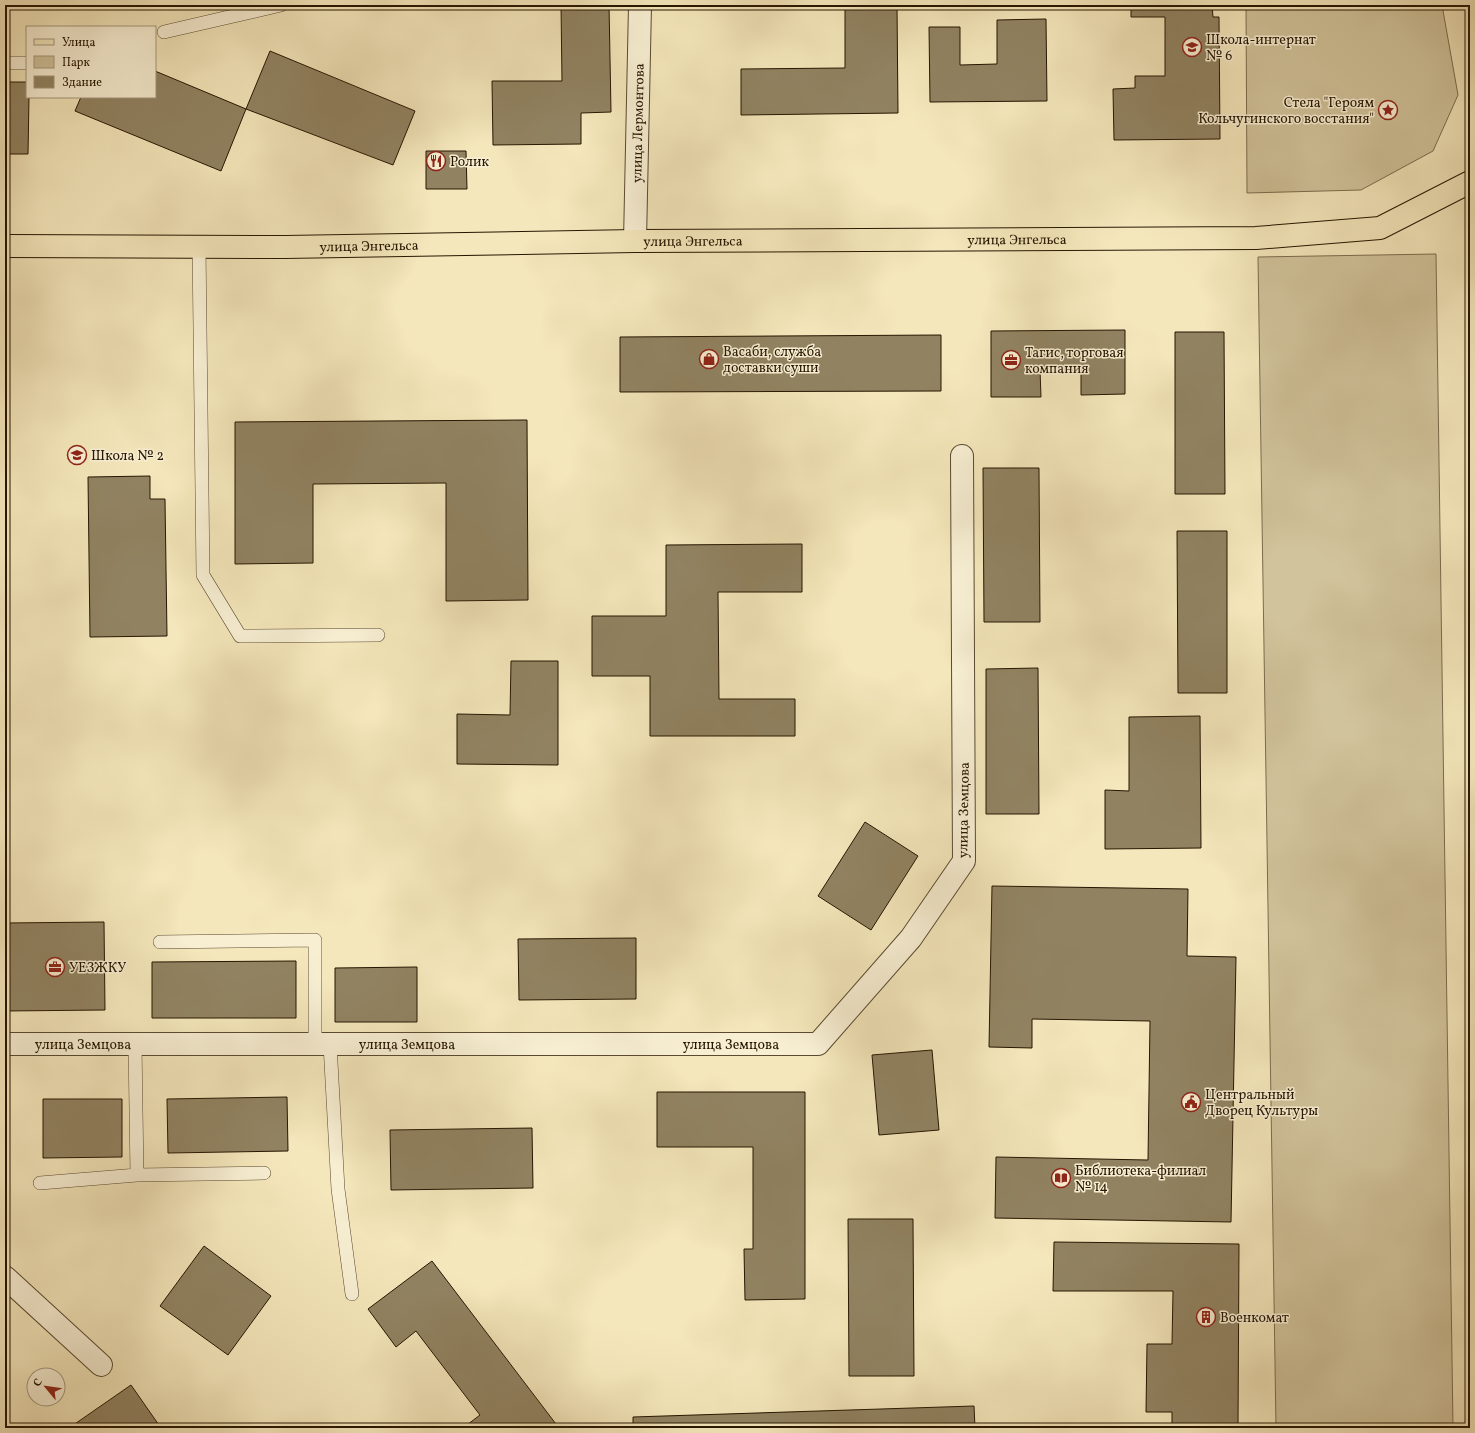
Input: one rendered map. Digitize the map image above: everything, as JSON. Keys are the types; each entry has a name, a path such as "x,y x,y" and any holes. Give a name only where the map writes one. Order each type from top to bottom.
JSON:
{"main road":[{"name":"улица Энгельса","path":"5,246 285,247 635,241 1256,238 1380,228 1470,182"}],"street":[{"name":"улица Лермонтова","path":"635,241 640,5"},
{"name":"улица Земцова","path":"5,1044 818,1044 911,938 964,861 962,456"},
{"path":"5,1277 101,1365"}],"lane":[{"path":"164,32 281,5"},
{"path":"5,63 26,63"},
{"path":"199,246 203,575 240,636 378,635"},
{"path":"160,942 315,940 322,1044 338,1189 352,1294"},
{"path":"135,1044 137,1175"},
{"path":"40,1184 137,1175 264,1173"}],"green space":[{"path":"1246,5 1442,5 1458,95 1433,151 1361,190 1247,193"},
{"path":"1436,254 1453,1428 1276,1428 1258,257"}],"building":[{"path":"561,5 609,5 611,112 581,113 581,144 493,145 492,81 562,81"},
{"path":"845,5 897,5 898,113 741,115 741,69 845,68"},
{"name":"Школа-интернат № 6","path":"1131,5 1212,5 1213,17 1219,17 1220,139 1114,140 1113,89 1135,88 1135,76 1165,76 1165,17 1131,17"},
{"path":"1046,19 1047,101 930,102 929,27 960,27 960,65 997,64 997,20"},
{"path":"270,51 415,111 393,165 246,109"},
{"path":"156,71 246,109 221,171 75,111 81,98 156,98"},
{"path":"5,82 26,82 26,98 29,98 28,154 5,154"},
{"path":"426,151 466,151 467,189 426,189"},
{"path":"1125,330 1125,394 1081,395 1081,370 1040,370 1041,397 991,397 991,331"},
{"path":"1175,332 1224,332 1225,494 1175,494"},
{"path":"941,335 941,391 620,392 620,337"},
{"path":"527,420 528,600 446,601 446,483 313,484 313,563 235,564 235,422"},
{"path":"983,468 1039,468 1040,622 984,622"},
{"path":"150,476 150,499 165,499 167,636 90,637 88,477"},
{"path":"1177,531 1227,531 1227,693 1178,693"},
{"path":"802,544 802,592 718,592 719,699 795,699 795,736 650,736 650,676 592,676 592,616 666,616 666,545"},
{"path":"511,661 558,661 558,765 457,764 457,714 510,715"},
{"path":"1038,668 1039,814 986,814 986,669"},
{"path":"1200,716 1201,848 1105,849 1105,790 1129,791 1129,717"},
{"path":"865,822 918,856 871,930 818,896"},
{"name":"Центральный Дворец Культуры","path":"992,886 1188,889 1187,956 1236,957 1231,1222 995,1218 996,1157 1148,1160 1150,1021 1032,1019 1032,1048 989,1047"},
{"name":"УЕЗЖКУ","path":"104,922 105,1010 5,1011 5,923"},
{"path":"636,938 636,999 519,1000 518,939"},
{"path":"296,961 296,1018 152,1018 152,962"},
{"path":"417,967 417,1022 335,1022 335,968"},
{"path":"932,1050 939,1130 879,1135 872,1055"},
{"path":"657,1092 805,1092 805,1299 745,1300 744,1249 753,1249 753,1147 657,1147"},
{"path":"287,1097 288,1151 168,1153 167,1099"},
{"path":"43,1099 122,1099 122,1157 43,1158"},
{"path":"532,1128 533,1188 391,1190 390,1130"},
{"path":"848,1219 913,1219 914,1376 849,1376"},
{"name":"Военкомат","path":"1054,1242 1239,1244 1238,1428 1172,1428 1172,1412 1146,1412 1147,1344 1172,1344 1173,1291 1053,1291"},
{"path":"204,1246 271,1296 228,1355 160,1306"},
{"path":"432,1261 559,1428 463,1428 480,1415 416,1331 396,1347 368,1309"},
{"path":"131,1385 161,1428 69,1428"},
{"path":"974,1406 975,1428 633,1428 633,1417"}],"place":[{"name":"Школа-интернат № 6","path":"1192,47"},
{"name":"Стела \"Героям Кольчугинского восстания\"","path":"1388,110"},
{"name":"Ролик","path":"436,161"},
{"name":"Васаби, служба доставки суши","path":"709,359"},
{"name":"Тагис, торговая компания","path":"1011,360"},
{"name":"Школа № 2","path":"77,455"},
{"name":"УЕЗЖКУ","path":"55,967"},
{"name":"Центральный Дворец Культуры","path":"1191,1102"},
{"name":"Библиотека-филиал № 14","path":"1061,1178"},
{"name":"Военкомат","path":"1206,1317"}]}
